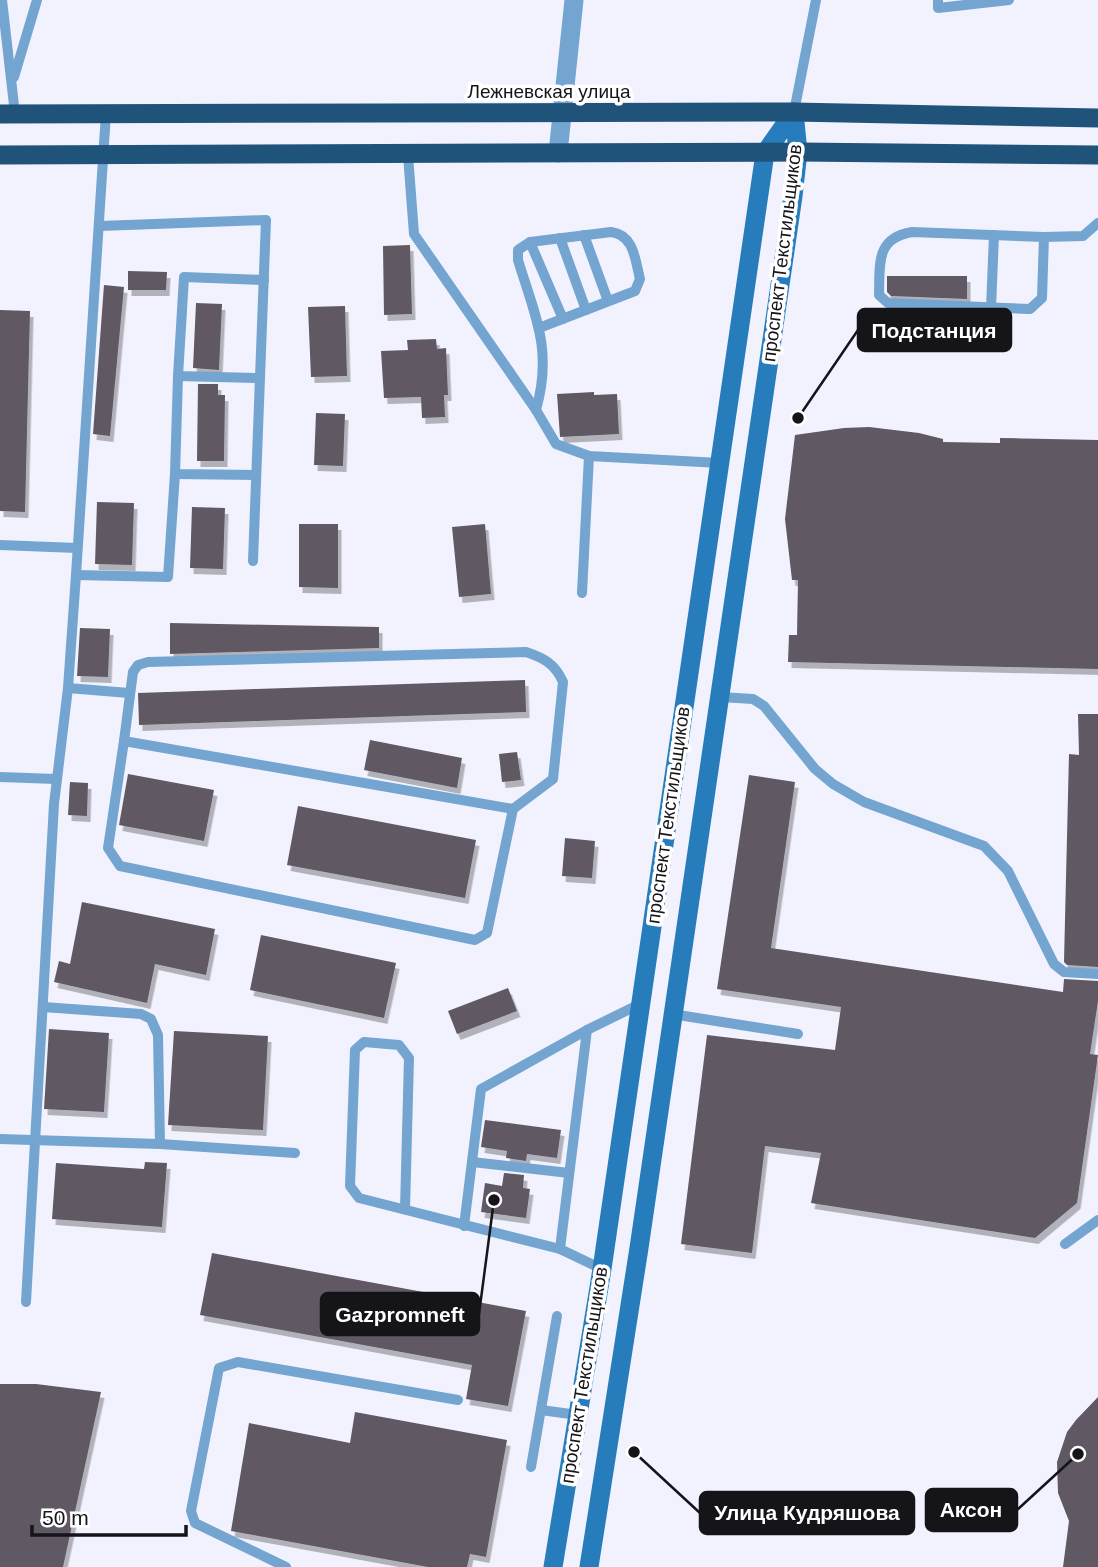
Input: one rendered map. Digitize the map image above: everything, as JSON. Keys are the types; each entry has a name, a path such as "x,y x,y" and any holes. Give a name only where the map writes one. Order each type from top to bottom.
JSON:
{"highway":[{"name":"Лежневская улица","path":"8,114 793,112 1098,118"},
{"path":"0,155 798,152 1098,155"}],"main road":[{"name":"проспект Текстильщиков","path":"589,1567 639,1248 798,152 793,112"},
{"name":"проспект Текстильщиков","path":"553,1567 602,1269 765,153 793,112"}],"street":[{"path":"558,153 573,0"}],"lane":[{"path":"2,0 13,82"},
{"path":"8,114 13,82 37,0"},
{"path":"793,112 816,0"},
{"path":"938,0 938,8 1009,0"},
{"path":"26,1302 56,779 68,688 106,113"},
{"path":"408,155 414,234 536,410 556,444 589,456 720,463"},
{"path":"100,226 266,220 253,561"},
{"path":"1044,237 1042,298 1030,309 888,303 878,295 881,254 886,243 894,237 912,232 1083,236 1098,223"},
{"path":"536,410 542,387 544,357 539,328 517,260 518,250 530,242 611,232 621,233 630,241 640,278 635,291 539,328"},
{"path":"584,235 608,301"},
{"path":"991,308 994,235"},
{"path":"560,238 586,310"},
{"path":"530,242 563,319"},
{"path":"76,575 168,577 184,277 264,280"},
{"path":"178,376 259,378"},
{"path":"582,593 589,456"},
{"path":"175,474 256,475"},
{"path":"0,545 77,548"},
{"path":"526,652 542,657 557,668 563,682 553,779 513,808 487,933 475,940 120,866 108,848 129,693 133,671 138,665 148,662 526,652"},
{"path":"68,688 129,693"},
{"path":"720,697 753,699 764,706 815,769 833,784 864,802 984,846 1008,871 1054,964 1064,972 1098,974"},
{"path":"124,741 513,808"},
{"path":"0,777 56,779"},
{"path":"464,1226 481,1089 640,1004"},
{"path":"43,1006 141,1014 151,1019 158,1029 160,1144"},
{"path":"671,1014 798,1034"},
{"path":"560,1249 587,1030"},
{"path":"405,1209 408,1058 399,1045 364,1042 355,1050 350,1186 359,1198 560,1249 602,1269"},
{"path":"0,1139 160,1144 295,1153"},
{"path":"472,1162 569,1173"},
{"path":"1065,1244 1098,1220"},
{"path":"531,1467 557,1316"},
{"path":"286,1567 195,1523 191,1511 219,1368 238,1362 458,1400"},
{"path":"541,1410 578,1415"}],"building":[{"path":"410,245 412,314 384,315 383,246"},
{"path":"128,271 167,272 166,290 128,290"},
{"path":"887,276 967,276 967,299 891,296 887,292"},
{"path":"104,285 124,287 110,436 93,434"},
{"path":"196,303 222,304 219,370 193,368"},
{"path":"345,306 347,376 311,377 308,307"},
{"path":"0,310 30,311 25,512 0,511"},
{"path":"436,339 437,349 446,348 448,395 444,395 445,417 422,418 421,397 384,398 381,351 408,350 407,340"},
{"path":"198,384 218,384 218,395 225,395 224,461 197,461"},
{"path":"594,392 594,395 617,394 619,434 560,437 557,394"},
{"path":"316,413 345,414 343,466 314,465"},
{"path":"869,427 919,433 943,439 943,442 1000,443 1000,438 1098,440 1098,669 788,662 789,635 797,635 798,580 792,580 785,519 795,435"},
{"path":"97,502 134,503 132,565 95,564"},
{"path":"192,507 225,508 223,569 190,568"},
{"path":"299,524 338,524 338,588 299,587"},
{"path":"485,524 491,594 459,597 452,527"},
{"path":"170,623 379,627 379,648 170,654"},
{"path":"80,628 110,629 108,677 77,676"},
{"path":"525,680 526,712 139,725 138,693"},
{"path":"1078,714 1098,714 1098,967 1067,965 1064,962 1069,754 1079,755"},
{"path":"370,740 462,758 457,788 364,770"},
{"path":"517,752 521,780 502,782 499,754"},
{"path":"128,774 214,790 204,841 119,825"},
{"path":"749,775 795,782 771,948 1063,992 1064,979 1098,981 1098,1001 1090,1054 1098,1055 1077,1203 1035,1238 811,1203 821,1153 765,1146 752,1253 681,1244 707,1035 835,1050 841,1007 717,989"},
{"path":"70,782 88,783 87,816 68,815"},
{"path":"298,806 476,840 465,898 287,865"},
{"path":"565,838 595,841 592,878 562,876"},
{"path":"82,902 215,929 206,975 155,964 147,1003 54,982 59,961 70,964"},
{"path":"261,935 396,963 384,1018 250,990"},
{"path":"508,988 517,1011 457,1034 448,1011"},
{"path":"49,1029 109,1033 104,1112 44,1109"},
{"path":"174,1031 268,1036 263,1130 168,1125"},
{"path":"485,1120 561,1130 557,1158 527,1154 526,1161 506,1158 507,1151 481,1147"},
{"path":"145,1162 167,1163 162,1227 52,1219 56,1163 144,1169"},
{"path":"504,1173 524,1175 523,1188 530,1189 526,1218 481,1212 485,1183 502,1186"},
{"path":"212,1253 526,1311 508,1406 466,1399 472,1365 200,1315"},
{"path":"0,1384 36,1384 101,1392 63,1567 0,1567"},
{"path":"1098,1397 1098,1567 1063,1567 1069,1521 1058,1493 1057,1462 1067,1432"},
{"path":"355,1412 507,1440 486,1557 470,1554 467,1567 428,1567 231,1531 249,1423 350,1443"}],"place":[{"name":"Подстанция","path":"798,418"},
{"name":"Gazpromneft","path":"494,1200"},
{"name":"Улица Кудряшова","path":"634,1452"},
{"name":"Аксон","path":"1078,1454"}]}
